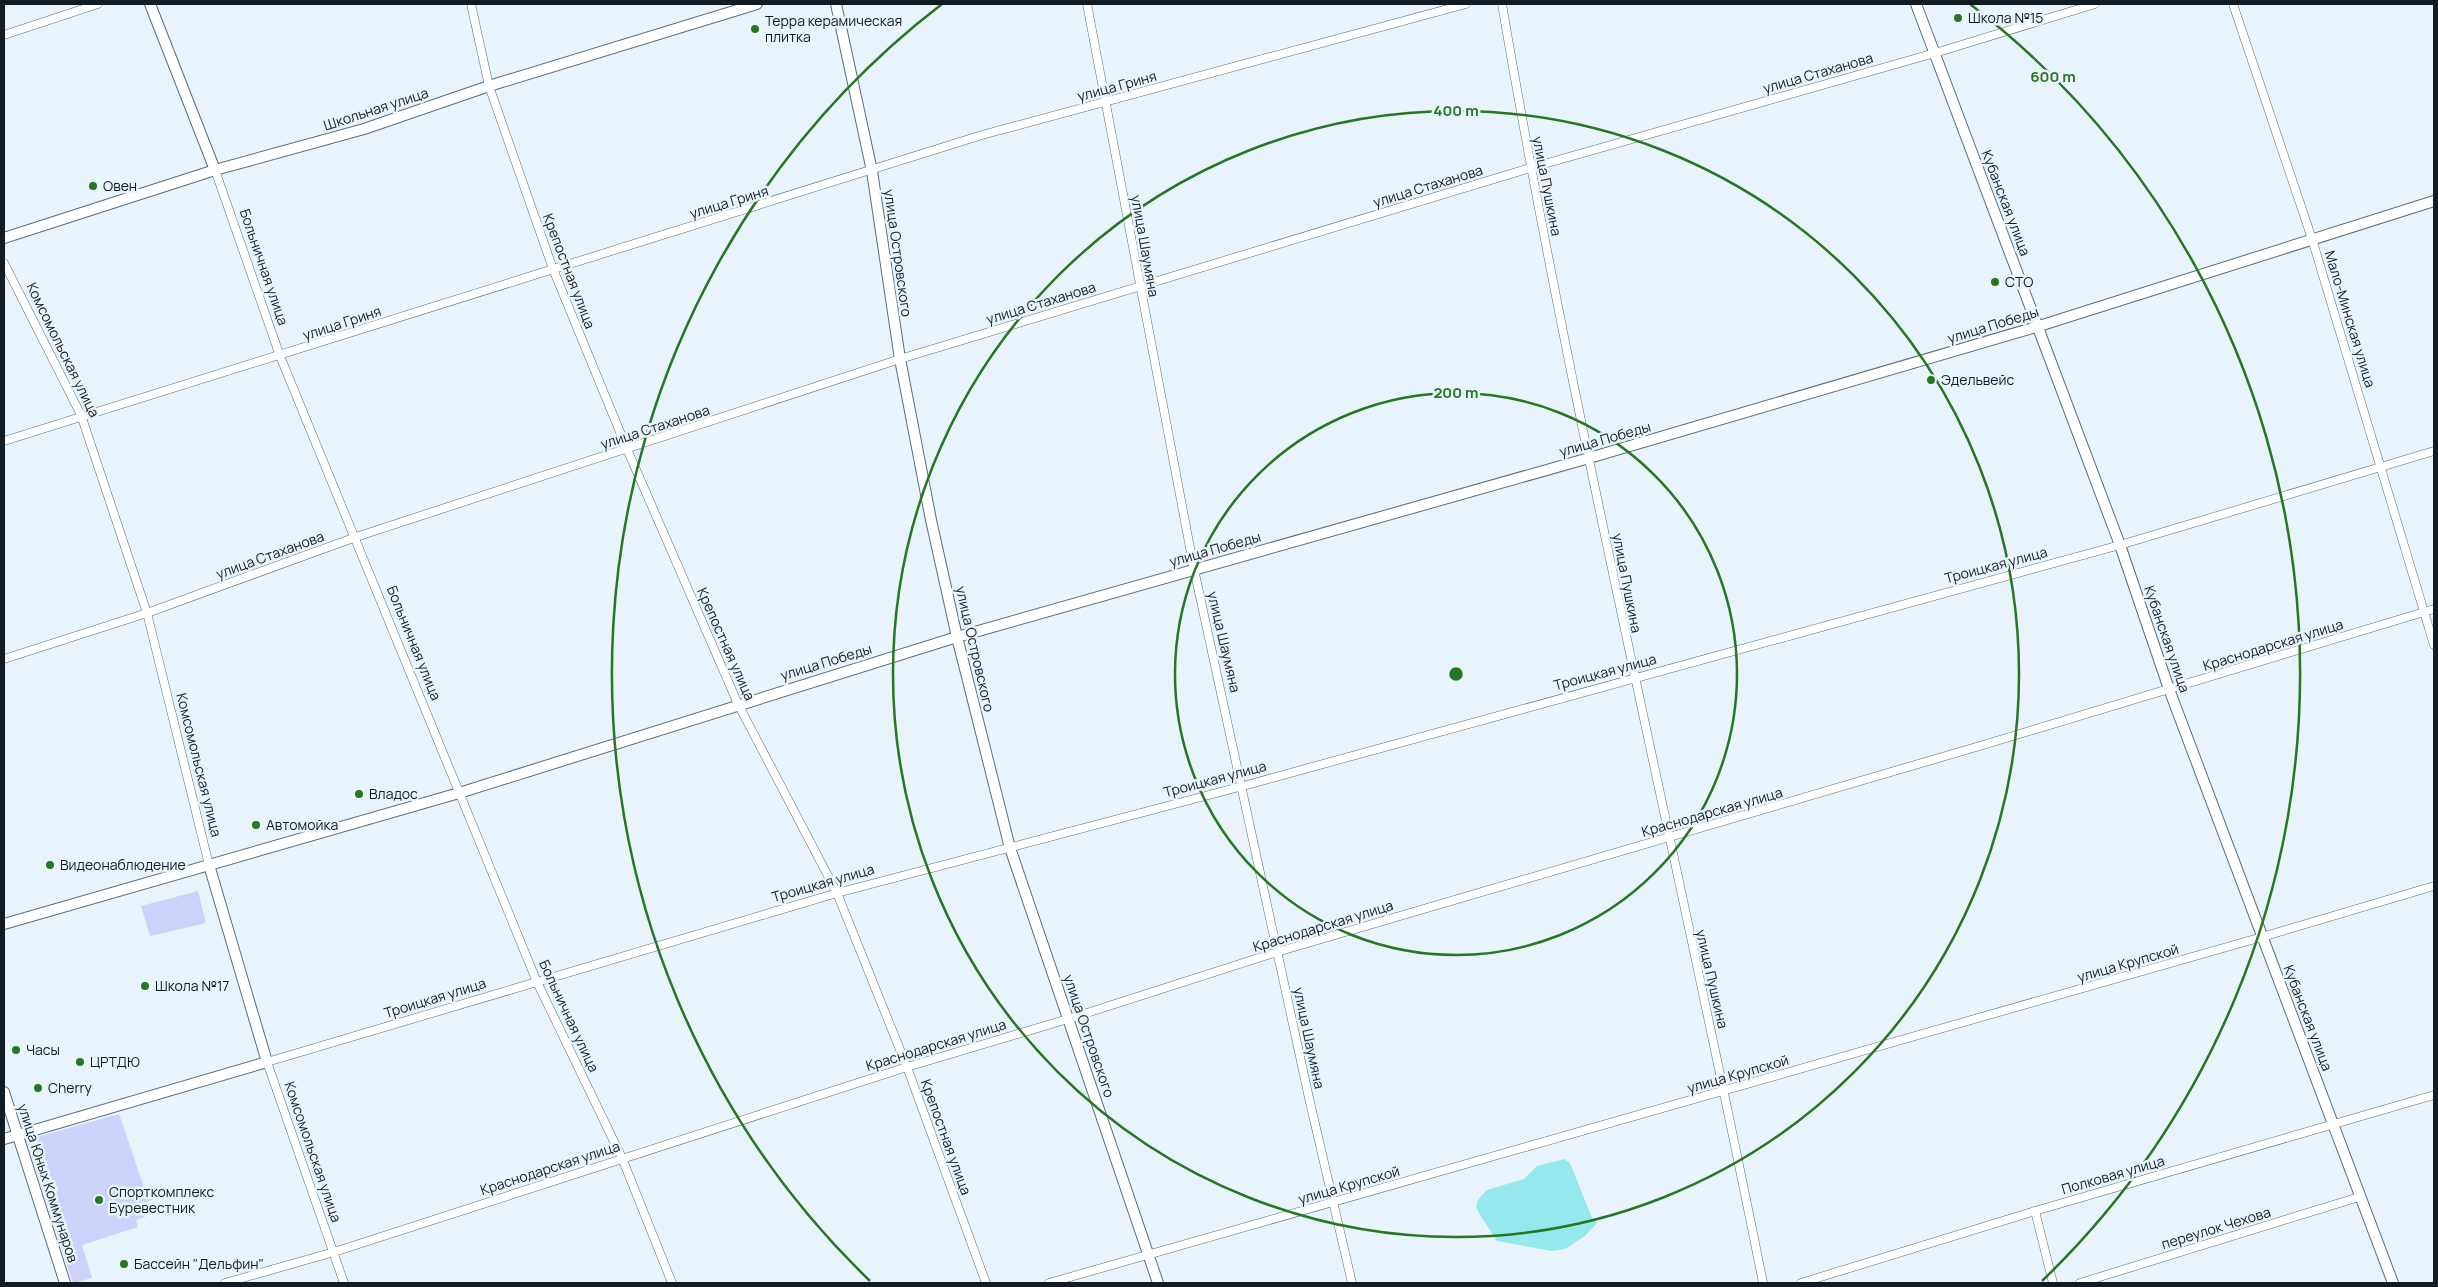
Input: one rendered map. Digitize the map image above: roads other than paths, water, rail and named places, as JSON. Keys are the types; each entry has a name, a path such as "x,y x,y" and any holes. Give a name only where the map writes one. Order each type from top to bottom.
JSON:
{"street":[{"path":"4,35 98,4"},
{"name":"Больничная улица","path":"150,4 215,170 280,356 356,537 537,982 622,1158 672,1283"},
{"name":"Крепостная улица","path":"471,4 489,86 553,269 627,449 738,704 837,893 906,1067 986,1283"},
{"name":"Школьная улица","path":"4,238 215,170 364,129 489,86 756,4"},
{"name":"улица Островского","path":"836,4 872,171 900,359 931,520 957,637 1010,848 1158,1283"},
{"name":"улица Шаумяна","path":"1087,4 1194,569 1243,786 1277,952 1352,1283"},
{"name":"улица Гриня","path":"4,441 82,415 280,356 982,135 1466,4"},
{"name":"улица Пушкина","path":"1502,4 1530,168 1589,458 1763,1283"},
{"name":"Кубанская улица","path":"1916,4 2036,327 2120,545 2169,689 2262,938 2334,1122 2359,1197 2393,1283"},
{"name":"улица Стаханова","path":"4,658 147,613 356,537 900,359 1530,168 1935,53 2095,4"},
{"name":"Мало-Минская улица","path":"2233,4 2312,239 2382,466 2434,645"},
{"name":"улица Победы","path":"4,924 459,793 738,704 957,637 1589,458 2036,327 2434,201"},
{"name":"Комсомольская улица","path":"4,263 82,415 147,613 210,865 267,1062 344,1283"},
{"name":"Троицкая улица","path":"4,1139 837,893 1243,786 2120,545 2434,451"},
{"name":"Краснодарская улица","path":"225,1283 334,1252 906,1067 1068,1019 1277,952 1668,838 2434,609"},
{"name":"улица Крупской","path":"1048,1283 2262,938 2434,886"},
{"name":"улица Юных Коммунаров","path":"4,1092 65,1283"},
{"name":"Полковая улица","path":"1801,1283 2035,1211 2434,1094"},
{"name":"переулок Чехова","path":"2080,1283 2359,1197"},
{"path":"2035,1211 2052,1283"}],"place":[{"name":"Школа №15","path":"1958,18"},
{"name":"Терра керамическая плитка","path":"755,29"},
{"name":"Овен","path":"93,186"},
{"name":"СТО","path":"1995,282"},
{"name":"Эдельвейс","path":"1931,380"},
{"name":"Владос","path":"359,794"},
{"name":"Автомойка","path":"256,825"},
{"name":"Видеонаблюдение","path":"50,865"},
{"name":"Школа №17","path":"145,986"},
{"name":"Часы","path":"16,1050"},
{"name":"ЦРТДЮ","path":"80,1062"},
{"name":"Cherry","path":"38,1088"},
{"name":"Cпорткомплекс Буревестник","path":"99,1200"},
{"name":"Бассейн \"Дельфин\"","path":"124,1264"}]}
